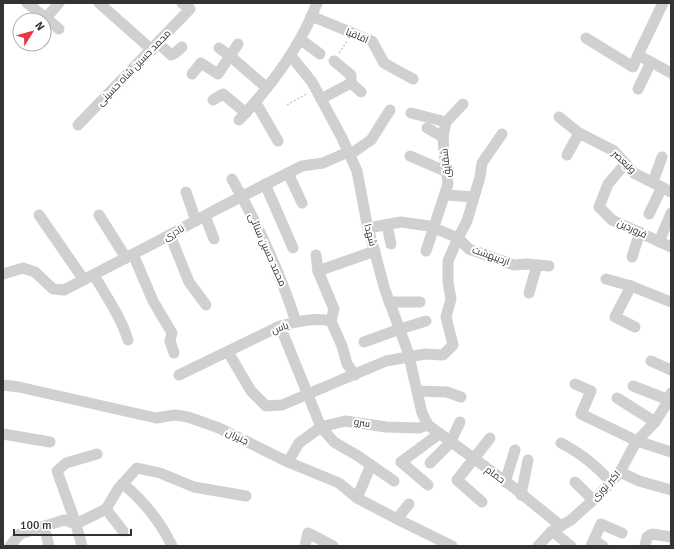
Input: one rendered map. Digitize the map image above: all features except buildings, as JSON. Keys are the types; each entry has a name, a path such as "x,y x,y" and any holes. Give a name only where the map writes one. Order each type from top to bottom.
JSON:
{"street":[{"path":"27,3 38,12"},
{"path":"51,12 59,3"},
{"path":"99,3 155,46 171,55 176,53 182,46"},
{"path":"213,100 223,94 243,117 256,103 291,56 317,3"},
{"path":"586,38 633,66 663,3"},
{"name":"محمد حسین شاه حسینی","path":"78,125 155,46 186,6"},
{"name":"اقاقیا","path":"311,16 372,41 384,63 413,79"},
{"path":"52,23 59,29"},
{"path":"300,39 320,54"},
{"path":"192,74 201,63 218,74 238,44"},
{"path":"219,48 267,88"},
{"name":"شهدا","path":"291,56 312,82 357,171 374,251 389,302 409,357 422,413 428,425"},
{"path":"638,56 671,73"},
{"path":"334,61 350,75 351,83 361,92"},
{"path":"638,89 651,62"},
{"path":"321,99 351,83"},
{"path":"256,103 278,141"},
{"path":"411,113 446,122 463,104"},
{"name":"نادری","path":"3,274 23,268 36,272 53,289 64,290 302,166 323,163 349,153 371,140 390,110"},
{"name":"ولیعصر","path":"559,117 579,133 614,151 634,173 662,187"},
{"name":"شقایق","path":"426,251 446,195 448,184 443,137 446,122"},
{"path":"427,128 443,137"},
{"path":"567,155 579,133"},
{"path":"228,352 251,391 266,406 282,405 386,362 425,354 443,355 453,345 446,317 451,299 448,282 448,262 467,221 480,177 482,163 502,134"},
{"path":"410,156 446,172"},
{"path":"649,214 662,187 662,157"},
{"name":"فروردین","path":"625,164 608,184 599,207 612,220 671,247"},
{"path":"288,173 302,203"},
{"name":"محمد حسین سنائی","path":"232,180 262,234 289,300 296,322"},
{"path":"265,184 294,248"},
{"path":"186,192 200,218 214,239"},
{"path":"446,195 473,197"},
{"path":"659,242 671,213"},
{"path":"39,215 112,305 125,330 128,340"},
{"path":"99,215 130,256 153,301 172,333 170,341 174,353"},
{"name":"اردیبهشت","path":"368,228 401,222 434,227 458,238 469,249 514,265 527,264 549,266"},
{"path":"387,225 391,244"},
{"path":"632,257 640,232"},
{"path":"170,235 189,282 206,305"},
{"path":"318,271 374,251"},
{"path":"316,255 318,271 334,309 331,321 342,346 347,364 355,375"},
{"path":"529,293 537,265"},
{"path":"606,279 631,286 671,302"},
{"path":"631,286 615,317 635,327"},
{"path":"389,302 420,302"},
{"name":"یاس","path":"179,375 280,326 296,322 323,319 331,321"},
{"path":"364,342 426,321"},
{"path":"280,326 321,427 334,442 394,481"},
{"path":"651,361 671,370"},
{"path":"575,384 591,391 581,414 637,441 671,452"},
{"name":"جنیران","path":"3,385 19,387 156,418 175,415 219,428 288,462 339,483 357,498 452,546"},
{"path":"633,386 670,396"},
{"path":"417,391 447,392 462,397"},
{"name":"اکبر نوری","path":"538,546 556,528 571,520 620,472 637,441 655,422 670,396"},
{"path":"617,398 655,422"},
{"name":"سرو","path":"288,462 299,443 321,427 345,421 386,427 419,428 428,425"},
{"path":"430,463 450,443 460,422"},
{"name":"حمام","path":"428,425 450,443 521,494 572,546"},
{"path":"3,434 50,442"},
{"path":"383,473 439,434"},
{"path":"482,502 457,480 490,438"},
{"path":"561,443 578,452 611,482"},
{"path":"505,482 515,450"},
{"path":"82,546 76,524 57,471 66,463 97,454"},
{"path":"521,494 528,460"},
{"path":"400,462 428,485"},
{"path":"357,498 371,465"},
{"path":"10,546 20,534 64,520 76,524 106,509 118,489 137,468 160,473 194,487 246,496"},
{"path":"620,472 639,482 671,490"},
{"path":"575,482 593,500"},
{"path":"123,484 139,497 154,516 172,546"},
{"path":"397,519 409,504"},
{"path":"106,509 123,531"},
{"path":"596,544 601,524 622,533"},
{"path":"44,526 49,546"},
{"path":"305,546 308,533 333,546"},
{"path":"645,546 647,536 652,534 671,537"}],"path":[{"path":"334,61 352,33"},
{"path":"287,105 315,89"}]}
